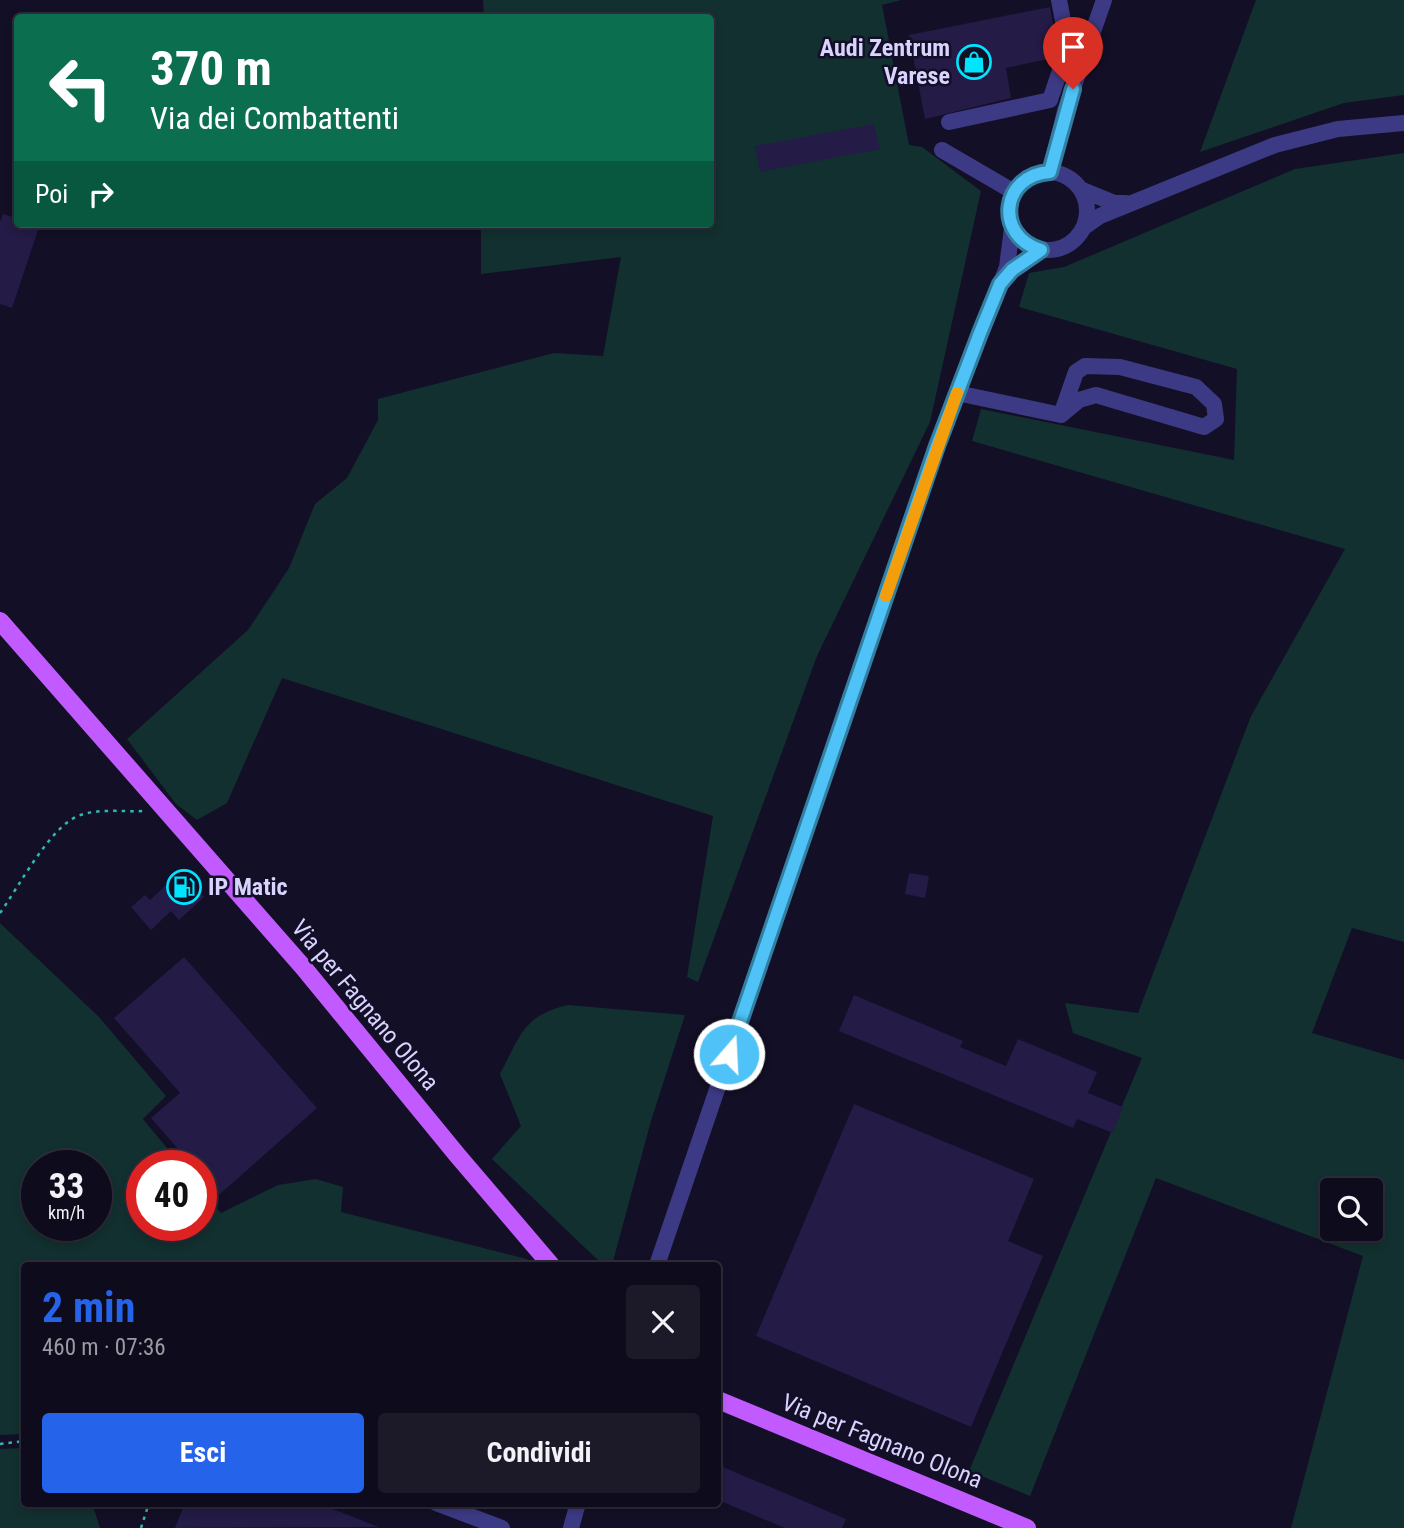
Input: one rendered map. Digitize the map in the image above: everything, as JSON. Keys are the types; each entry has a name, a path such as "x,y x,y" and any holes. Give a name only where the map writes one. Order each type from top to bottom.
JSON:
{"main road":[{"name":"Via per Fagnano Olona","path":"0,621 303,967 548,1262"},
{"name":"Via per Fagnano Olona","path":"721,1401 1027,1528"}],"street":[{"path":"1049,100 1068,47 1059,0"},
{"path":"1050,172 1065,111 1104,0"},
{"path":"949,122 1049,100 1065,111"},
{"path":"1000,284 1012,270 1041,250 1066,246 1083,228 1100,216 1275,145 1338,129 1404,123"},
{"path":"942,150 1014,192"},
{"path":"658,1262 957,393 1009,258 1012,228 1009,216 1014,192 1025,179 1050,172 1070,179 1080,189 1114,203 1132,202"},
{"path":"1080,189 1087,212 1083,228"},
{"path":"1012,228 1024,242 1041,250"},
{"path":"1085,366 1120,366 1196,387 1214,404 1216,419 1204,427 1097,395 1079,400 1061,415 1076,372 1085,366"},
{"path":"957,393 1061,415"},
{"path":"447,1507 502,1528"},
{"path":"570,1528 577,1507"}],"path":[{"path":"0,913 55,833 76,817 100,812 167,810"},
{"path":"0,1444 21,1441"},
{"path":"141,1528 148,1507"}],"green space":[{"path":"483,0 901,0 882,5 909,145 922,147 981,191 930,422 817,656 698,982 687,977 713,816 282,678 227,803 197,820 176,804 127,739 248,630 289,568 315,504 347,478 378,420 378,399 554,353 603,356 621,257 481,274 481,228 714,228 714,14 484,14"},
{"path":"1256,0 1404,0 1404,95 1344,103 1200,152"},
{"path":"1404,153 1404,942 1352,928 1312,1033 1404,1060 1404,1528 1291,1528 1363,1256 1323,1241 1383,1241 1383,1178 1320,1178 1320,1240 1156,1178 1030,1496 969,1471 1142,1058 1073,1033 1065,1003 1138,1013 1251,716 1345,549 972,441 981,409 1234,460 1237,369 1019,307 1029,273 1064,267 1295,169"},
{"path":"0,923 100,1018 166,1096 143,1119 169,1150 126,1150 126,1241 217,1241 217,1208 221,1213 278,1185 316,1179 343,1187 341,1212 527,1259 529,1262 21,1262 21,1434 0,1435"},
{"path":"568,1005 685,1015 651,1121 613,1262 600,1262 492,1159 521,1126 500,1074 525,1029 532,1021"},
{"path":"21,1448 21,1507 93,1507 100,1528 0,1528 0,1449"}],"building":[{"name":"Audi Zentrum Varese","path":"1050,7 1057,46 1053,58 1006,68 1011,98 925,119 909,35"},
{"path":"874,124 880,149 760,172 755,146"},
{"path":"3,214 14,218 14,228 39,228 12,308 0,304 0,222"},
{"path":"181,871 204,897 179,920 171,911 151,930 131,907 145,895 150,900"},
{"path":"909,873 929,876 925,898 905,894"},
{"path":"184,957 317,1108 219,1195 217,1150 179,1150 151,1118 180,1093 114,1018"},
{"path":"854,995 963,1041 960,1047 1006,1066 1018,1039 1097,1072 1088,1093 1123,1107 1113,1133 1077,1119 1073,1128 839,1031"},
{"path":"854,1104 1034,1179 1008,1241 1043,1256 971,1427 756,1336"},
{"path":"721,1466 846,1519 842,1528 785,1528 721,1501"},
{"path":"183,1507 327,1507 379,1527 175,1528"}],"slow traffic":[{"path":"886,596 957,393"}],"place":[{"name":"Audi Zentrum Varese","path":"974,62"},
{"name":"IP Matic","path":"184,887"}],"route":[{"path":"729,1054 937,446 980,333 1000,284 1012,270 1041,250 1017,236 1012,228 1009,204 1014,192 1025,179 1050,172 1073,89"}]}
